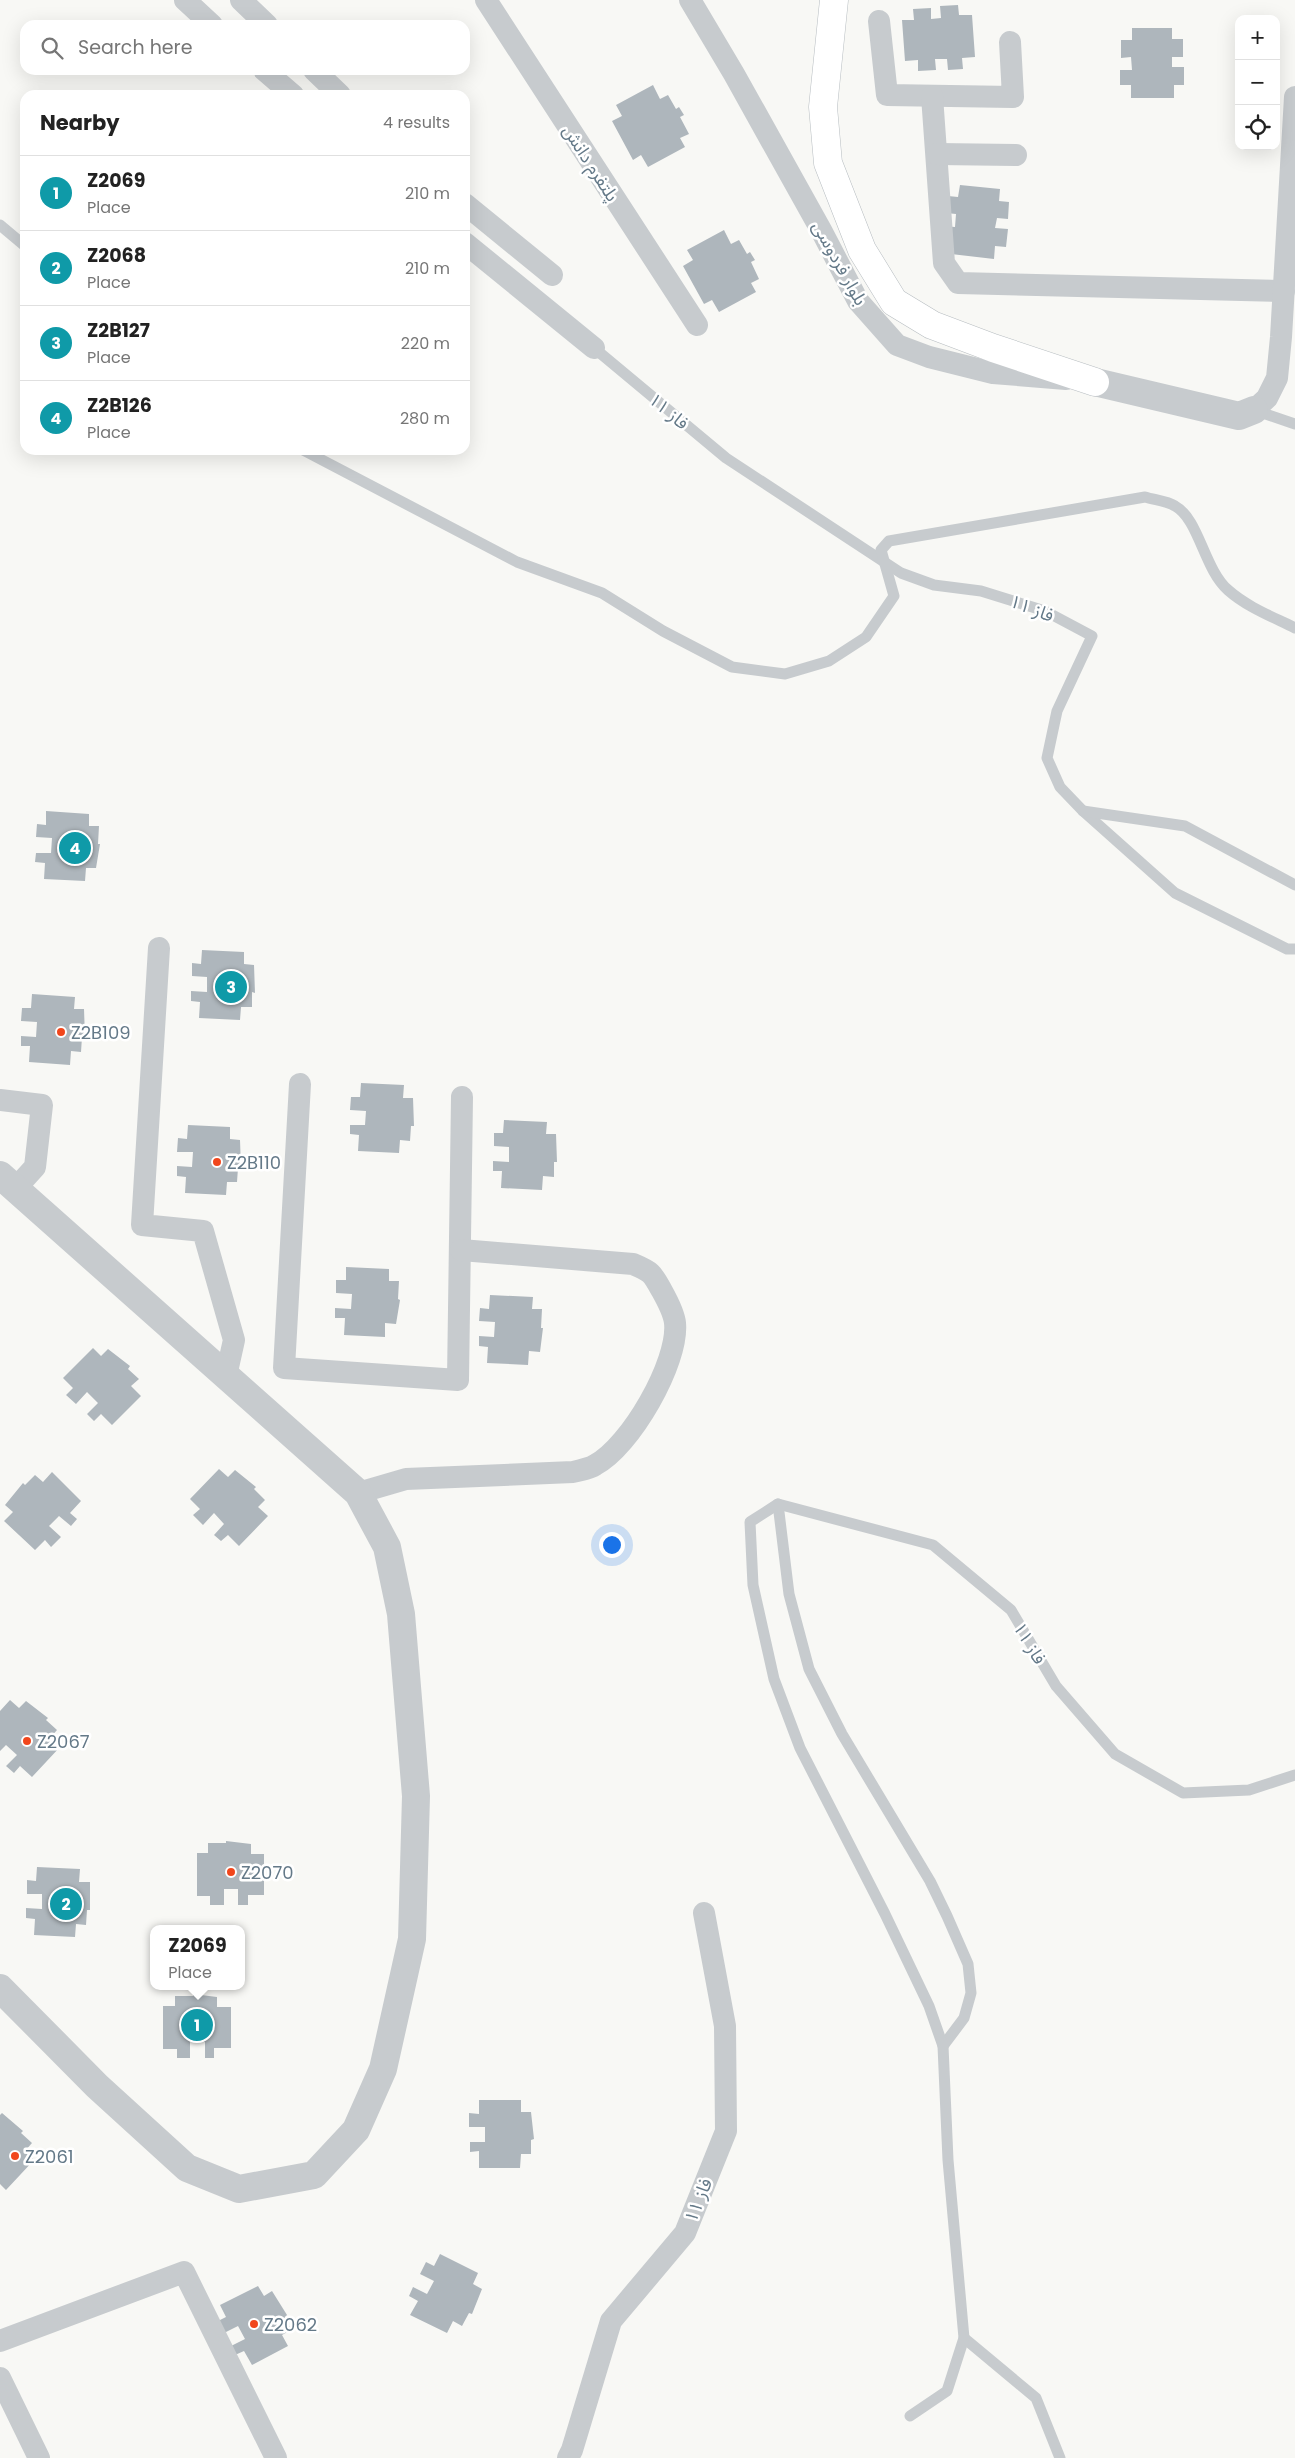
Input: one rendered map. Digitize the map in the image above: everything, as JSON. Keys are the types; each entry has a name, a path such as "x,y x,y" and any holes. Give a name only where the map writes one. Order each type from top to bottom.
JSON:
{"main road":[{"name":"بلوار فردوسی","path":"834,0 823,107 828,164 862,250 894,302 932,325 992,348 1094,382"}],"street":[{"path":"185,0 207,20"},
{"path":"241,0 262,20"},
{"name":"پلتفرم دانش","path":"486,0 697,325"},
{"name":"بلوار فردوسی","path":"690,0 753,108 858,301 897,345 929,357 993,374 1094,382 1239,416 1254,410"},
{"path":"879,22 887,95 1013,97 1010,42"},
{"path":"270,75 287,90"},
{"path":"319,75 335,90"},
{"path":"932,96 944,263 958,283 1284,291"},
{"path":"1254,410 1267,398 1277,378 1295,97"},
{"path":"937,154 1016,155"},
{"path":"470,208 552,275"},
{"path":"470,247 594,348"},
{"path":"159,948 142,1225 203,1231 234,1340 226,1376"},
{"path":"300,1084 284,1368 458,1380 462,1098"},
{"path":"0,1100 42,1105 35,1167 8,1182 358,1493 387,1547 401,1614 416,1796 412,1939 384,2069 356,2130 314,2175 239,2189 187,2168 97,2086 0,1988"},
{"path":"358,1493 406,1479 573,1472 596,1465 614,1448 647,1410 672,1354 675,1323 667,1299 650,1271 633,1264 461,1250"},
{"name":"فاز ۱۱","path":"568,2458 611,2320 685,2233 726,2131 724,2026 704,1913"},
{"path":"0,2341 184,2272 276,2458"},
{"path":"0,2378 39,2458"}],"lane":[{"path":"0,225 20,242"},
{"name":"فاز ۱۱","path":"594,348 726,458 901,573 934,584 981,590 1045,611 1092,636 1057,710 1047,758 1060,787 1083,811 1175,893 1287,949 1295,949"},
{"path":"1254,410 1295,424"},
{"path":"313,455 517,562 602,592 663,631 732,667 785,674 829,661 866,637 894,596 881,550 889,541 1145,497 1176,506 1196,530 1209,567 1227,590 1255,608 1295,628"},
{"path":"1083,811 1186,826 1295,885"},
{"path":"910,2416 947,2391 964,2338 948,2160 943,2046 929,2006 885,1914 800,1748 774,1679 753,1585 750,1522 778,1504 789,1594 809,1669 842,1734 930,1881 968,1964 971,1993 964,2018 943,2046"},
{"name":"فاز ۱۱","path":"778,1504 933,1545 1011,1610 1056,1686 1115,1754 1183,1793 1249,1790 1295,1775"},
{"path":"964,2338 1036,2398 1060,2458"}],"building":[{"path":"958,5 959,15 972,15 975,57 962,58 963,69 948,70 947,59 935,59 936,70 918,71 918,60 905,61 902,20 914,20 913,9 931,8 931,19 941,18 940,6"},
{"path":"1132,28 1172,28 1172,39 1183,39 1183,57 1172,57 1172,67 1184,67 1184,85 1174,85 1174,98 1131,98 1131,85 1120,85 1120,70 1132,70 1131,57 1121,58 1121,40 1132,40"},
{"path":"653,85 660,99 668,95 676,109 679,107 684,115 680,117 689,134 680,138 685,147 648,167 641,155 633,160 612,121 622,116 616,105"},
{"path":"960,185 1000,189 999,201 1009,202 1008,219 997,218 995,228 1008,229 1006,247 995,246 994,259 951,254 943,226 955,227 956,214 946,213 948,196 958,197"},
{"path":"724,230 731,244 739,240 747,254 750,252 755,260 751,262 759,279 751,283 756,292 719,312 712,300 704,304 683,266 693,260 687,250"},
{"path":"46,811 89,814 89,826 99,826 98,844 100,844 96,868 86,868 85,881 44,879 45,863 35,862 36,853 51,853 52,838 36,837 37,824 46,825"},
{"path":"202,950 244,952 244,964 254,965 255,993 252,992 252,1007 241,1007 240,1020 199,1018 200,1002 191,1001 191,991 207,992 207,977 192,976 192,963 201,964"},
{"name":"Z2B109","path":"32,994 75,997 74,1009 84,1009 85,1037 82,1037 81,1052 71,1051 70,1065 29,1062 30,1046 21,1046 21,1036 36,1037 37,1022 21,1021 22,1008 31,1008"},
{"path":"361,1083 404,1085 403,1098 413,1098 414,1126 411,1126 410,1141 400,1140 399,1153 358,1151 359,1135 350,1134 350,1125 365,1125 366,1111 350,1110 351,1097 360,1097"},
{"path":"504,1120 547,1122 546,1134 556,1134 557,1162 554,1162 554,1177 543,1176 542,1190 501,1188 502,1171 493,1171 493,1161 509,1162 509,1147 494,1146 494,1133 503,1133"},
{"name":"Z2B110","path":"188,1125 230,1127 230,1139 240,1140 241,1168 238,1168 237,1182 227,1182 226,1195 185,1193 186,1177 177,1176 177,1166 192,1167 193,1152 177,1152 178,1138 187,1139"},
{"path":"346,1267 389,1269 389,1281 399,1281 398,1299 400,1300 396,1324 385,1323 385,1337 344,1335 345,1318 335,1318 335,1308 351,1309 352,1294 336,1293 336,1280 346,1280"},
{"path":"490,1295 533,1297 532,1309 542,1309 541,1328 543,1328 540,1352 529,1351 528,1365 487,1363 488,1347 479,1346 479,1336 494,1337 495,1322 479,1321 480,1308 489,1309"},
{"path":"93,1348 101,1356 108,1349 130,1366 128,1369 139,1379 131,1386 141,1396 112,1425 101,1414 94,1421 87,1414 98,1403 87,1392 76,1404 66,1395 73,1388 63,1378"},
{"path":"219,1469 228,1477 235,1470 256,1487 254,1489 265,1500 258,1507 268,1516 239,1546 228,1535 221,1541 214,1535 224,1524 214,1513 203,1525 193,1515 200,1509 190,1499"},
{"path":"52,1472 81,1501 70,1513 77,1519 71,1526 59,1516 49,1526 61,1537 51,1547 45,1540 35,1550 4,1521 13,1512 5,1505 23,1483 25,1485 35,1475 43,1482"},
{"name":"Z2067","path":"10,1700 19,1708 26,1701 48,1718 46,1720 57,1730 50,1738 60,1747 32,1777 20,1766 14,1773 6,1766 17,1755 6,1745 0,1751 0,1711"},
{"name":"Z2070","path":"226,1841 251,1844 251,1854 264,1854 264,1895 248,1895 248,1905 238,1905 238,1889 224,1889 224,1905 210,1905 210,1896 197,1896 197,1853 208,1853 208,1843 226,1843"},
{"path":"37,1867 80,1869 79,1882 90,1882 90,1910 87,1910 86,1925 76,1924 75,1937 34,1935 35,1919 26,1918 26,1908 42,1909 42,1894 27,1894 27,1880 36,1881"},
{"path":"193,1994 217,1997 217,2007 231,2007 231,2048 214,2048 214,2058 205,2058 205,2042 190,2042 190,2058 177,2058 177,2049 163,2049 163,2006 175,2006 175,1996 193,1996"},
{"path":"479,2100 521,2100 521,2112 531,2112 534,2139 531,2140 531,2154 521,2154 520,2168 479,2168 479,2151 470,2152 470,2142 485,2142 485,2127 469,2127 469,2113 479,2114"},
{"name":"Z2061","path":"2,2113 23,2131 21,2133 32,2143 25,2151 34,2160 6,2190 0,2184 0,2115"},
{"path":"440,2254 478,2273 473,2284 482,2289 472,2314 469,2313 462,2326 453,2321 447,2333 410,2315 418,2301 409,2296 413,2287 427,2294 434,2281 420,2274 426,2262 434,2266"},
{"name":"Z2062","path":"258,2286 264,2296 272,2291 287,2315 285,2317 291,2330 282,2335 288,2346 252,2365 244,2351 235,2355 231,2346 245,2339 238,2326 224,2333 218,2321 226,2317 220,2305"}],"place":[{"name":"Z2B126","path":"75,848"},
{"name":"Z2B127","path":"231,987"},
{"name":"Z2B109","path":"61,1032"},
{"name":"Z2B110","path":"217,1162"},
{"name":"Z2067","path":"27,1741"},
{"name":"Z2070","path":"231,1872"},
{"name":"Z2068","path":"66,1904"},
{"name":"Z2069","path":"197,2025"},
{"name":"Z2061","path":"15,2156"},
{"name":"Z2062","path":"254,2324"}]}
